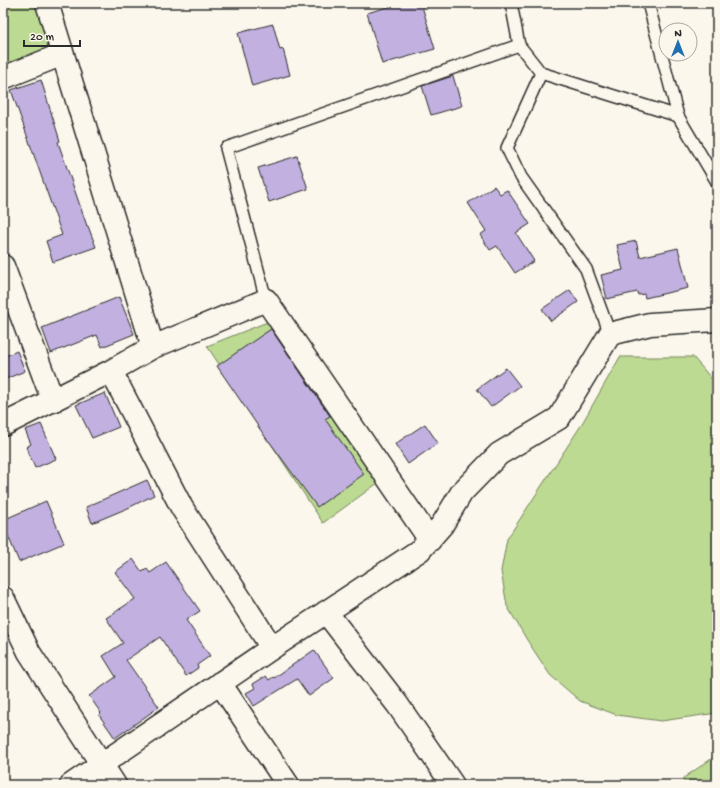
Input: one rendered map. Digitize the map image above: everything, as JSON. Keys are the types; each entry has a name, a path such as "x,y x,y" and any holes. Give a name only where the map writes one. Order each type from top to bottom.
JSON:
{"street":[{"path":"47,3 153,347"},
{"path":"3,78 63,54"},
{"path":"3,266 53,401"},
{"path":"3,425 111,371 153,347 266,300 430,540"},
{"path":"71,785 220,683 420,550 442,525 462,492 499,454 559,418 610,334 650,324 717,320"},
{"path":"111,371 182,508 272,648"},
{"path":"3,598 29,652 115,785"},
{"path":"326,612 397,704 453,785"},
{"path":"220,683 288,785"}],"lane":[{"path":"511,3 519,45 541,73 678,116"},
{"path":"648,3 678,116 717,182"},
{"path":"266,300 226,148 519,45"},
{"path":"541,73 507,148 521,178 586,269 610,334"}],"green space":[{"path":"3,3 41,3 53,38 49,53 3,70"},
{"path":"275,319 382,480 323,523 207,346"},
{"path":"620,357 693,357 717,385 717,713 661,721 617,715 580,701 550,675 507,606 501,571 507,539 580,427"},
{"path":"717,755 717,785 687,785 682,779"}],"building":[{"path":"402,3 421,3 435,49 382,64 367,13"},
{"path":"273,24 280,50 283,49 290,75 252,86 238,33"},
{"path":"453,76 462,106 431,115 422,86"},
{"path":"41,80 60,141 58,142 87,226 96,247 53,262 46,241 62,235 11,90"},
{"path":"297,156 308,189 269,202 258,168"},
{"path":"494,186 500,194 507,190 530,224 516,233 534,261 515,273 497,246 490,250 480,235 486,231 468,203"},
{"path":"636,241 640,257 678,248 688,288 645,298 644,294 638,295 637,292 607,299 601,275 623,270 617,245"},
{"path":"570,290 578,302 551,321 542,309"},
{"path":"119,297 134,334 102,347 97,335 51,353 42,328"},
{"path":"271,329 330,416 325,419 364,474 317,507 268,441 217,366"},
{"path":"17,351 25,371 3,380 3,357"},
{"path":"506,368 520,386 491,407 477,389"},
{"path":"105,393 119,427 92,438 76,405"},
{"path":"41,424 56,459 35,468 26,447 31,444 25,430"},
{"path":"425,424 438,443 408,464 395,444"},
{"path":"147,480 154,495 92,523 86,507"},
{"path":"46,501 64,543 19,562 3,524 3,520"},
{"path":"133,559 142,572 147,569 150,573 166,562 200,611 186,620 210,656 197,665 198,668 186,676 160,637 126,660 159,707 115,738 99,715 101,713 89,696 116,677 103,656 123,643 106,618 135,599 115,572"},
{"path":"314,650 334,678 309,696 297,679 254,706 246,693 255,688 253,684 266,676 269,680 273,677 274,678"}]}
